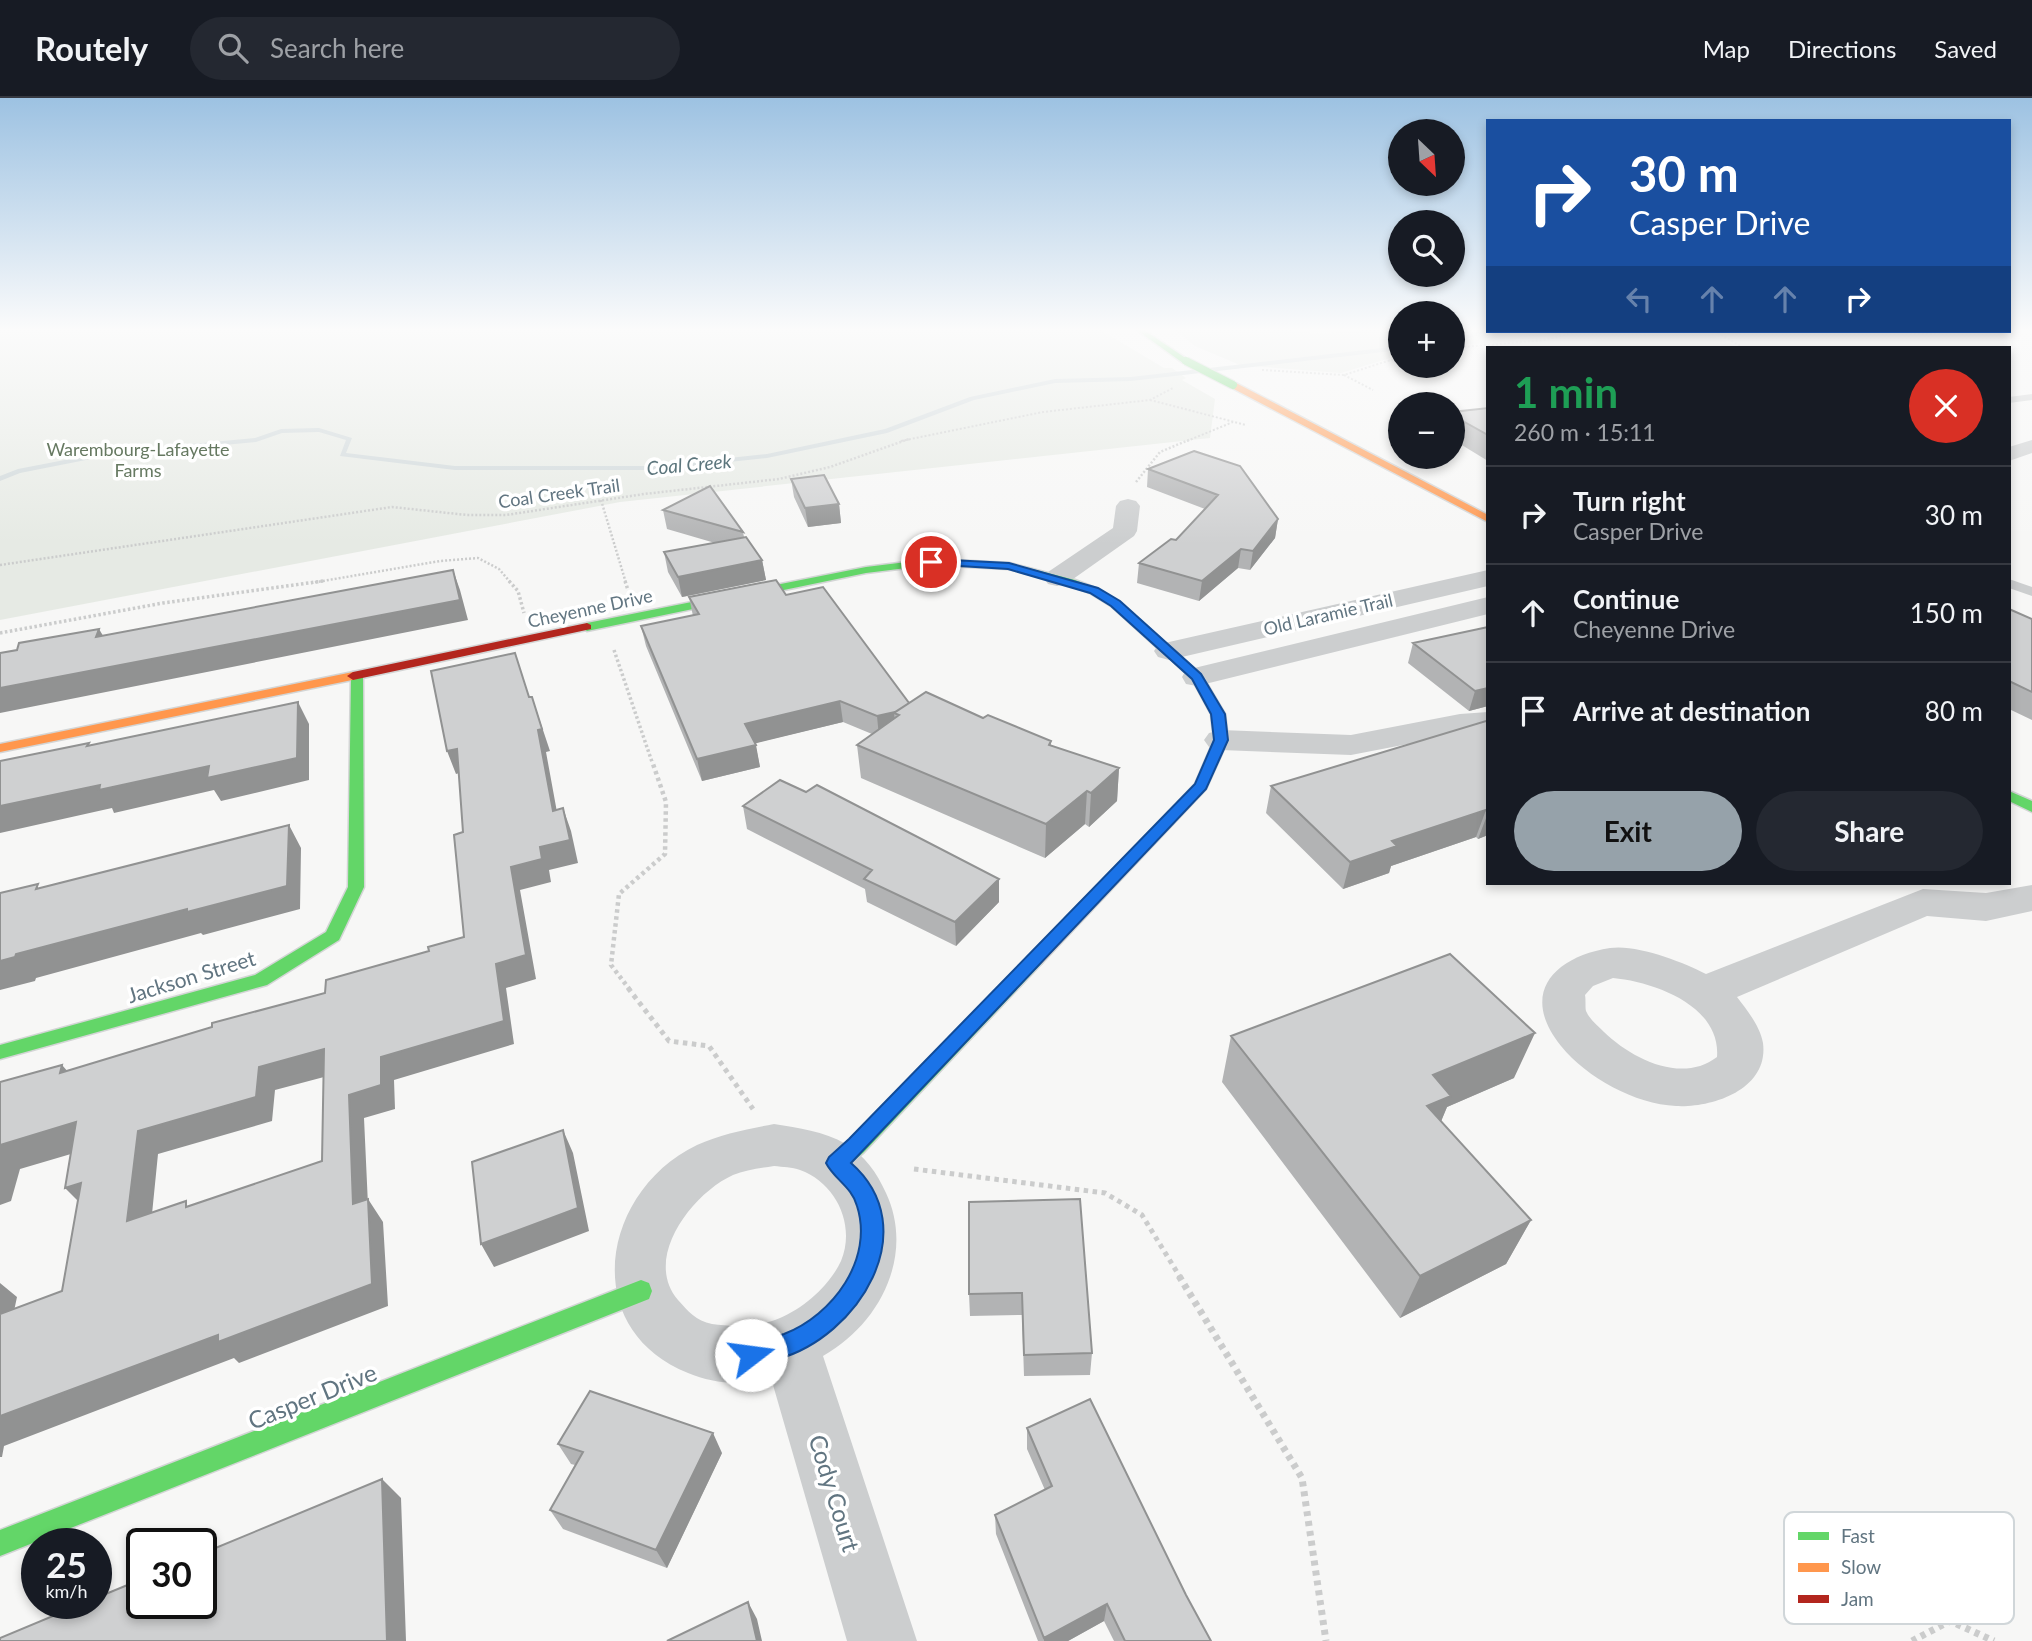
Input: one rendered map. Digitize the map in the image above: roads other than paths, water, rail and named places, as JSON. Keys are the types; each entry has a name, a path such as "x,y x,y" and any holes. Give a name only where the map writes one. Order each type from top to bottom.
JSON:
{"street":[{"path":"1260,400 1486,518"},
{"path":"1057,578 1125,531 1131,494"},
{"name":"Cheyenne Drive","path":"0,748 357,677 866,570 931,562 1009,566 1094,591 1115,604 1169,651"},
{"name":"Old Laramie Trail","path":"1169,651 1486,578"},
{"name":"Old Laramie Trail","path":"1197,677 1486,605"},
{"path":"836,1163 857,1146 1201,786 1221,740 1218,714 1197,677 1169,651"},
{"name":"Jackson Street","path":"0,1052 261,980 333,936 356,887 357,677"},
{"path":"1221,740 1352,745 1460,724 1486,722"},
{"path":"2011,796 2032,807"},
{"path":"1704,993 1923,902 1986,907 2032,898"},
{"path":"774,1146 804,1149 836,1163 853,1178 867,1203 873,1233 867,1265 851,1296 824,1324 790,1344 751,1355 713,1353 680,1341 655,1319 641,1291 639,1261 647,1231 662,1203 694,1173 713,1161 743,1150 774,1146"},
{"name":"Casper Drive","path":"0,1543 641,1291"},
{"name":"Cody Court","path":"790,1344 882,1641"}],"lane":[{"path":"2013,400 2032,405"},
{"path":"2011,584 2032,592"}],"waterway":[{"name":"Coal Creek","path":"0,479 18,471 106,454 256,440 281,431 319,430 350,439 342,455 455,468 654,468 767,456 887,431 967,400"}],"park label":[{"name":"Warembourg-Lafayette Farms","path":"138,459"}]}
